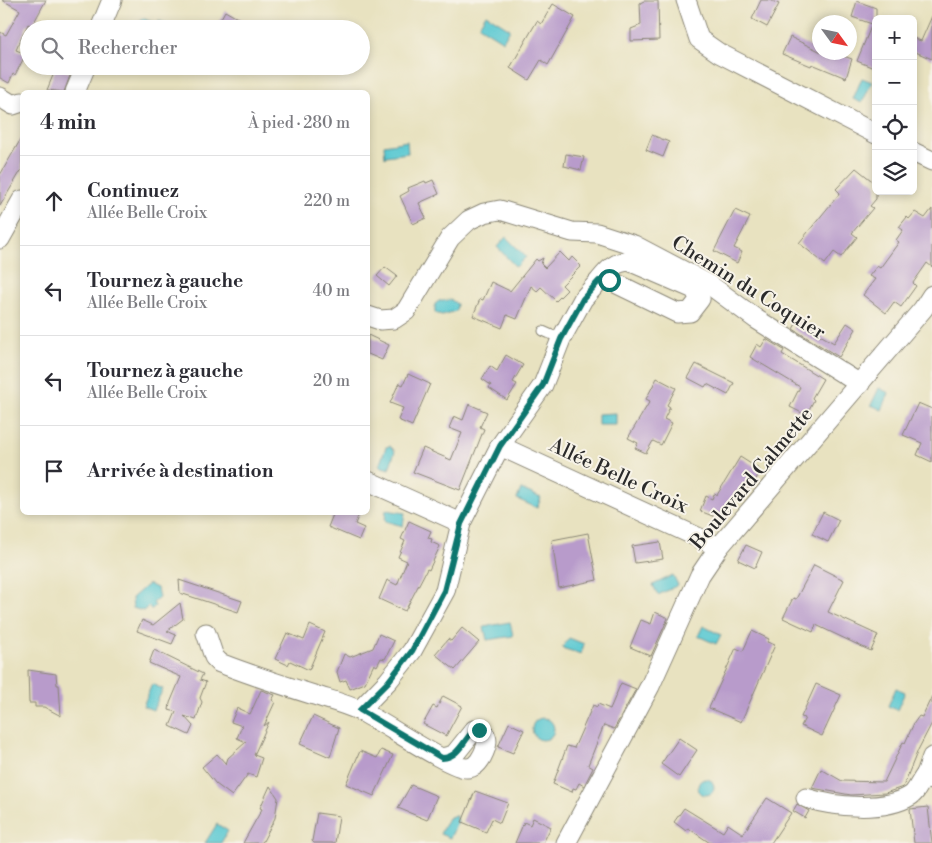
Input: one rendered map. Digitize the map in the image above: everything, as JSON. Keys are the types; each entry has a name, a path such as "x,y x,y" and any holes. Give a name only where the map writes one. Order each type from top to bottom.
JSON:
{"street":[{"path":"104,20 112,0"},
{"path":"686,0 699,39 718,53 872,132"},
{"path":"76,90 82,75"},
{"path":"0,97 13,105 20,103"},
{"path":"917,154 932,162"},
{"path":"0,239 20,204"},
{"name":"Chemin du Coquier","path":"370,317 380,320 394,319 406,311 450,238 470,220 484,213 500,210 572,232 597,233 634,245 710,285 756,319 860,384"},
{"path":"360,710 388,682 412,651 440,600 461,524 500,446 543,385 561,339 583,299 611,267 619,262 629,261 694,289 700,299 690,312 677,313 620,284 609,280 599,281"},
{"name":"Boulevard Calmette","path":"566,843 650,686 700,575 719,547 860,384 923,309 932,295"},
{"name":"Allée Belle Croix","path":"500,446 719,547"},
{"path":"370,481 461,524"},
{"path":"206,633 214,657 220,663 360,710 442,758"},
{"path":"806,798 824,804 844,806 883,805 911,796 930,770"}],"lane":[{"path":"544,331 561,339"}],"water":[{"path":"486,14 510,29 503,41 479,26"},
{"path":"862,78 872,82 862,103 853,99"},
{"path":"407,141 408,153 386,156 385,158 384,145"},
{"path":"506,237 526,257 516,267 497,247"},
{"path":"451,300 457,304 456,311 442,315 435,313 435,304 439,301"},
{"path":"879,388 889,393 882,410 871,405"},
{"path":"616,413 616,425 598,425 598,414"},
{"path":"390,446 395,451 389,469 379,466 386,447"},
{"path":"521,489 541,498 537,508 517,499"},
{"path":"386,510 405,513 403,526 385,521"},
{"path":"673,575 678,585 658,595 653,585"},
{"path":"148,584 157,588 159,598 153,603 155,606 151,610 149,606 143,611 133,608 132,598"},
{"path":"510,622 513,636 487,640 484,627"},
{"path":"703,626 721,635 716,644 698,636"},
{"path":"569,638 584,644 581,654 562,648"},
{"path":"152,684 163,689 153,710 143,706"},
{"path":"896,688 905,692 897,710 888,706"},
{"path":"539,718 547,718 554,725 554,733 547,740 539,740 532,733 532,725"},
{"path":"703,779 709,779 714,784 712,793 703,795 698,790 698,784"},
{"path":"455,815 458,821 450,838 440,834 448,818"},
{"path":"217,824 228,831 221,843 205,843"}],"building":[{"path":"2,0 46,0 35,20 20,20 20,41 16,50 20,52 20,65 9,83 0,78 0,32 6,35 20,10"},
{"path":"761,0 770,0 779,4 767,27 752,19"},
{"path":"644,1 658,1 659,40 631,41 631,29 641,25 640,3"},
{"path":"857,1 876,8 876,15 872,15 872,24 857,19 857,15 853,15"},
{"path":"553,4 575,17 548,65 541,60 529,80 510,68 537,21 541,24"},
{"path":"225,11 241,20 220,20"},
{"path":"932,16 932,59 917,53 917,40 921,41"},
{"path":"872,24 872,67 857,61"},
{"path":"790,37 812,48 812,60 852,60 846,78 782,54"},
{"path":"53,75 70,75 65,90 47,90"},
{"path":"652,135 669,142 663,157 646,150"},
{"path":"20,140 20,172 0,206 0,175"},
{"path":"566,154 584,157 581,170 564,166"},
{"path":"856,168 872,181 872,195 876,195 876,199 870,206 873,208 852,233 857,237 841,257 834,252 825,264 799,243 840,193 836,189"},
{"path":"433,180 439,194 419,203 426,218 413,224 400,196 409,191 408,188"},
{"path":"932,209 932,267 927,263 913,283 916,286 901,307 894,302 886,313 863,295 875,279 869,276 877,266 880,268 899,242 896,240 903,230 899,227 907,217 909,219 915,212 925,218"},
{"path":"735,210 750,217 734,248 742,252 737,263 714,251"},
{"path":"560,252 569,261 572,257 581,266 562,285 567,290 556,301 541,287 537,291 531,286 517,319 507,315 502,328 473,316 480,299 483,300 491,282 510,291 536,259 538,261 543,258 541,264 545,268"},
{"path":"385,267 397,276 389,286 377,276"},
{"path":"797,322 834,343 847,323 856,329 839,357 793,329"},
{"path":"370,336 389,345 382,360 370,355"},
{"path":"766,339 784,350 782,354 823,379 812,398 814,400 806,415 790,407 800,387 750,357 757,344 761,347"},
{"path":"506,355 523,365 513,382 517,384 507,400 489,388 491,385 482,379 490,366 497,371"},
{"path":"696,364 734,383 728,395 707,384 705,387 688,378"},
{"path":"408,374 430,384 412,426 398,420 403,408 390,403 399,383 403,385"},
{"path":"657,378 676,388 667,405 670,407 664,419 672,423 661,445 653,441 646,453 635,448 638,443 628,438 650,401 646,399"},
{"path":"918,403 932,409 932,462 917,455 922,443 903,435"},
{"path":"469,404 487,412 480,427 484,429 460,490 413,472 423,448 451,460 462,433 449,428 454,416 463,420"},
{"path":"740,457 759,469 759,474 750,489 746,486 740,495 735,492 728,510 720,519 700,511 706,496 712,499 714,494 717,495"},
{"path":"823,512 839,520 828,542 812,534"},
{"path":"333,515 359,515 355,524 364,528 359,540 328,527"},
{"path":"409,521 431,531 428,538 432,539 431,542 440,546 429,570 427,569 405,611 379,599 387,580 397,585 407,561 398,557 405,541 401,539"},
{"path":"588,533 597,580 559,588 552,540"},
{"path":"660,542 663,559 635,563 632,546"},
{"path":"746,545 762,552 755,568 738,560"},
{"path":"814,565 844,580 828,612 878,635 871,651 816,625 813,632 783,618 793,598 796,599"},
{"path":"179,580 242,601 238,612 180,593"},
{"path":"180,603 183,619 167,631 176,635 172,644 137,631 142,620 153,625"},
{"path":"655,612 668,618 651,656 630,647 641,620 651,624"},
{"path":"310,625 325,632 309,670 290,661 288,665 275,659 287,633 304,640"},
{"path":"462,628 479,642 455,670 435,654 448,639 451,641"},
{"path":"752,631 769,639 767,642 775,645 741,722 709,708 736,648 743,651"},
{"path":"379,634 394,641 385,659 381,658 377,666 374,664 365,683 350,689 346,680 340,682 337,672 344,654 350,657 373,648"},
{"path":"154,650 203,674 200,680 206,682 200,698 202,702 196,720 184,716 193,726 189,735 170,726 176,712 169,710 170,703 181,677 149,663"},
{"path":"28,670 56,674 57,685 59,685 61,716 44,707 35,707 35,703 29,703"},
{"path":"621,683 636,689 614,729 604,725 588,765 593,768 584,786 579,783 576,789 573,788 572,792 553,784 567,746 574,748 593,705 597,707 598,704 610,709"},
{"path":"816,684 841,695 822,736 801,726 805,718 801,717"},
{"path":"261,690 275,695 272,700 275,702 264,726 269,722 254,755 262,758 256,777 248,774 232,796 216,784 202,767 217,754 226,764 228,758 246,742 237,738 242,726 231,722 237,708 250,714"},
{"path":"443,696 462,706 446,736 423,724 433,706 437,708"},
{"path":"932,696 932,723 918,750 903,787 885,793 851,795 812,788 821,769 842,781 884,782 903,742 905,743 919,716 922,717"},
{"path":"313,716 339,728 330,757 300,744"},
{"path":"509,723 524,730 513,753 498,747"},
{"path":"679,738 697,750 679,777 661,764"},
{"path":"381,750 393,755 374,796 346,784 360,751 377,758"},
{"path":"411,785 437,796 427,820 398,808"},
{"path":"270,786 278,798 275,818 262,843 243,843 262,809 260,808"},
{"path":"475,791 508,803 500,823 492,819 486,832 462,822"},
{"path":"767,798 791,813 771,843 710,843 688,828 686,831 674,822 684,808 723,832 728,824 743,834"},
{"path":"797,804 809,811 805,818 793,811"},
{"path":"928,807 932,843 914,843 910,809"},
{"path":"317,813 339,816 335,843 314,843 312,841"},
{"path":"533,818 551,827 543,843 515,843 524,822 530,825"}],"route":[{"path":"479,730 474,730 470,734 454,755 449,758 442,758 360,710 388,682 412,651 444,591 461,524 500,446 543,385 561,339 583,299 591,287 599,281 609,280"}]}
